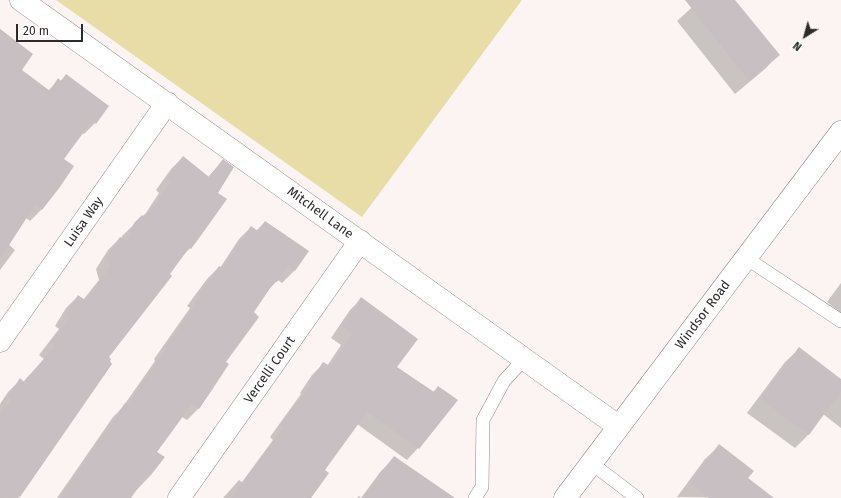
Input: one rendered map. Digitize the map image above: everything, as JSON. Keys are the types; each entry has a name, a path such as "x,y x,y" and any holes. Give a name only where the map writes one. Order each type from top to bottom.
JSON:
{"street":[{"name":"Mitchell Lane","path":"21,0 618,426"},
{"name":"Luisa Way","path":"0,341 167,103"},
{"name":"Windsor Road","path":"565,498 841,132"},
{"name":"Vercelli Court","path":"179,498 360,241"}],"lane":[{"path":"746,258 841,320"},
{"path":"475,498 482,487 483,420 504,380 524,359"},
{"path":"591,463 637,498"}],"shaded area":[{"path":"56,0 522,0 362,217"}],"building":[{"path":"685,0 735,0 780,55 749,81"},
{"path":"0,29 33,54 22,70 50,91 58,78 61,81 66,74 109,106 96,124 92,121 64,159 74,166 60,187 42,210 35,205 0,259"},
{"path":"183,156 209,177 223,159 234,167 218,193 227,199 191,249 189,248 170,274 172,276 109,357 112,364 20,497 0,498 0,414 12,399 8,397 20,378 24,382 55,346 50,343 70,316 66,314 78,295 85,300 110,267 107,256 120,237 127,242 134,223 142,215 144,217 158,200 171,181 167,178"},
{"path":"265,221 309,251 295,271 288,266 277,282 275,281 254,312 259,317 226,362 229,364 199,409 192,404 157,452 165,457 151,475 148,473 131,498 59,498 125,403 127,405 201,295 199,294 219,266 223,268 251,226 258,231"},
{"path":"361,297 418,339 397,367 434,392 438,386 458,400 419,449 367,412 325,470 329,473 311,498 231,498 283,428 280,425 312,383 310,382 323,362 330,366 352,334 342,326"},
{"path":"799,347 841,379 841,391 809,435 760,399"},
{"path":"719,444 754,471 748,478 774,498 709,498 690,483"},
{"path":"394,456 455,498 362,498"}]}
